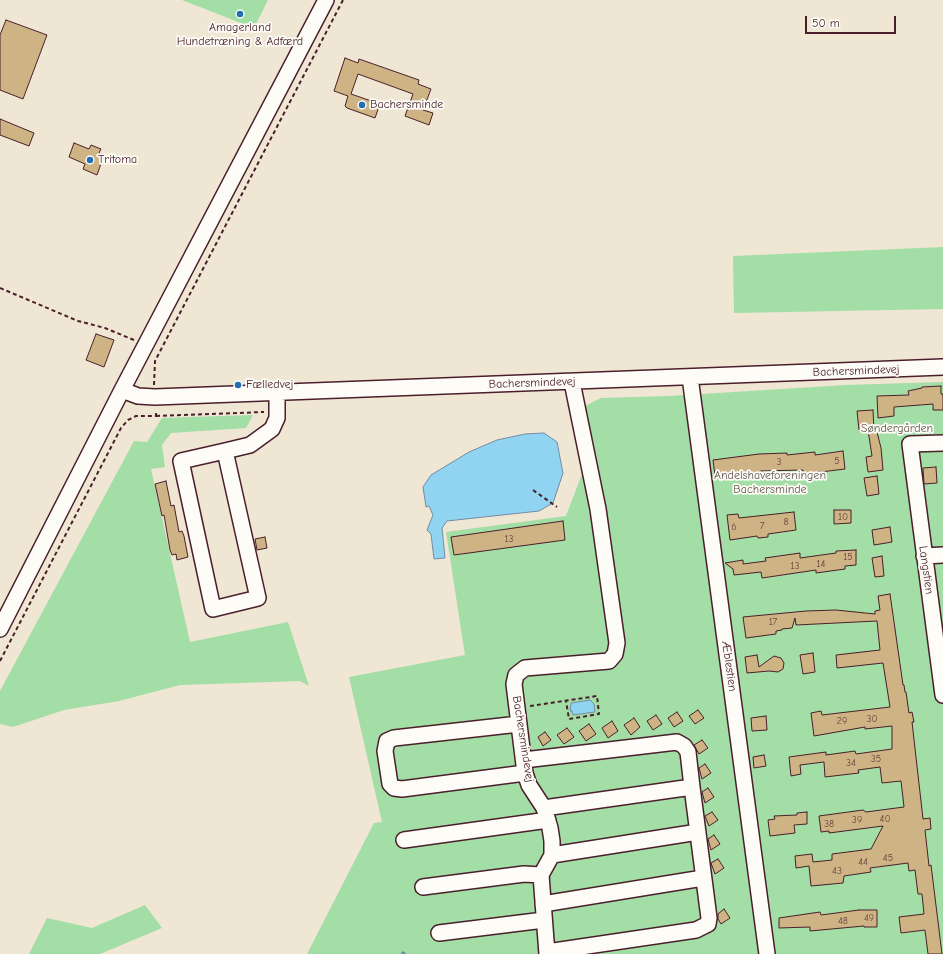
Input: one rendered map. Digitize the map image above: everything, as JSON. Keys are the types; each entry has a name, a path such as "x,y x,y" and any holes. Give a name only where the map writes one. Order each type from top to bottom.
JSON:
{"street":[{"path":"0,629 122,390 326,0"},
{"name":"Bachersmindevej","path":"122,390 138,396 155,397 690,378 943,367"},
{"name":"Æblestien","path":"690,378 768,954"},
{"name":"Bachersmindevej","path":"552,855 550,828 546,814 529,786 525,766 514,684 516,675 525,668 609,661 615,654 617,643 598,509 572,382"},
{"path":"225,451 258,598 213,609 181,461 250,445 272,429 277,418 277,392"},
{"name":"Langstien","path":"943,443 910,444 924,556 941,665 943,695"},
{"path":"924,556 943,555"},
{"path":"519,724 394,738 387,741 385,751 390,784 394,788 402,789 525,766 677,742 684,746 688,752 698,832 703,878 710,918 708,924 703,928 547,953 541,875 552,855 698,832"},
{"path":"404,840 692,787"},
{"path":"423,887 524,874 541,875"},
{"path":"543,904 703,878"},
{"path":"439,933 544,920"}],"path":[{"path":"0,661 120,428 128,420 136,416 156,416 154,373 155,361 343,0"},
{"path":"0,288 78,321 124,335 145,347"},
{"path":"534,490 557,507"},
{"path":"517,708 596,696 599,714 569,719 566,701"}],"green space":[{"name":"Amagerland Hundetræning & Adfærd","path":"182,0 268,0 254,28"},
{"path":"943,247 943,309 734,313 733,256"},
{"path":"943,382 943,954 307,954 374,823 382,822 349,677 465,655 446,532 566,516 582,474 573,413 566,405 587,405 601,398 670,396 846,385"},
{"path":"253,415 246,428 171,433 162,445 165,467 151,469 190,642 288,622 309,686 300,681 180,685 119,701 64,710 13,727 0,724 0,691 134,441 147,442 162,418"},
{"path":"145,905 162,928 100,954 29,954 47,918 92,928"}],"water":[{"path":"544,433 557,442 563,473 553,503 539,511 447,521 442,528 445,558 434,559 431,534 427,530 433,515 429,506 426,507 423,487 431,475 469,452 497,440 525,434"},
{"path":"590,700 594,704 595,712 573,715 572,711 570,711 571,703"}],"building":[{"path":"6,20 47,35 23,99 0,90 0,35"},
{"path":"345,58 358,63 359,59 419,80 418,84 431,89 423,110 433,113 429,125 405,116 413,94 358,74 351,94 380,104 375,118 347,108 345,106 348,96 334,91"},
{"path":"0,119 34,133 29,146 0,135"},
{"name":"Tritoma","path":"74,143 89,149 91,145 101,149 99,153 104,155 97,175 83,169 85,164 69,157"},
{"path":"96,334 114,340 104,367 86,360"},
{"path":"941,386 941,394 943,394 943,410 933,410 933,404 894,407 894,416 878,418 877,396 909,395 908,391 922,387"},
{"path":"873,410 874,429 859,430 857,411"},
{"path":"876,428 881,448 883,470 868,472 866,457 872,456 868,430"},
{"path":"843,451 845,469 804,474 803,470 760,471 760,473 746,475 745,472 715,476 713,460 759,454 787,453 787,455 815,452 815,455"},
{"path":"936,467 937,483 924,484 923,468"},
{"path":"877,476 879,494 867,496 864,478"},
{"path":"166,481 171,506 174,505 179,532 182,531 184,536 188,557 177,560 176,554 172,555 170,550 164,515 162,516 155,484"},
{"path":"834,510 851,510 851,523 834,524"},
{"path":"794,512 796,530 768,534 768,537 758,538 757,536 730,540 727,515 738,514 739,518"},
{"path":"563,521 565,540 454,555 451,537"},
{"path":"890,527 892,542 874,545 872,530"},
{"path":"265,537 267,548 257,550 255,539"},
{"path":"856,550 856,565 845,566 845,569 816,573 816,570 762,578 761,572 734,575 733,569 725,563 743,560 743,564 766,561 765,558 800,553 800,558 836,553 836,551"},
{"path":"882,556 884,576 875,577 872,558"},
{"path":"890,594 903,685 906,692 909,713 912,712 914,722 912,722 923,819 930,818 931,829 925,830 942,954 928,954 925,930 901,933 899,917 924,914 922,894 918,894 915,870 909,871 908,863 870,868 871,872 844,876 843,883 811,886 809,866 796,868 795,856 812,854 813,862 832,860 832,854 871,849 883,826 829,833 829,831 821,832 819,816 863,810 866,812 904,807 901,781 882,783 880,767 858,770 859,773 825,777 824,762 800,765 801,774 791,776 789,757 826,752 826,755 855,751 856,754 892,749 892,726 865,729 865,727 814,736 811,713 821,711 822,715 890,707 883,663 837,668 836,655 880,650 877,621 796,625 795,618 792,628 776,631 776,634 746,638 743,617 806,611 836,610 875,614 875,611 880,610 878,596"},
{"path":"813,653 815,672 803,674 800,655"},
{"path":"757,655 759,667 774,656 781,658 784,663 783,669 778,672 769,671 747,673 745,657"},
{"path":"698,710 704,718 695,724 689,716"},
{"path":"677,712 683,721 674,727 668,718"},
{"path":"656,715 662,724 653,730 647,721"},
{"path":"766,716 767,730 752,731 751,718"},
{"path":"634,718 640,727 631,735 624,725"},
{"path":"612,721 618,731 608,738 602,728"},
{"path":"589,724 596,734 586,741 579,731"},
{"path":"567,728 574,737 564,744 557,735"},
{"path":"545,732 551,740 543,746 538,737"},
{"path":"702,740 708,748 699,754 694,745"},
{"path":"764,755 766,766 754,768 753,757"},
{"path":"705,764 711,773 702,779 699,768"},
{"path":"708,788 714,797 705,803 702,792"},
{"path":"712,812 718,820 709,826 705,816"},
{"path":"807,812 807,824 794,825 795,833 770,836 768,820 775,819 774,816 797,815 797,813"},
{"path":"714,835 720,844 711,850 708,839"},
{"path":"718,859 724,868 715,874 711,863"},
{"path":"724,909 730,918 721,924 718,919 718,914"},
{"path":"859,910 877,910 877,927 864,926 810,931 810,927 779,928 779,918 820,912 821,915"}],"place":[{"name":"Amagerland Hundetræning & Adfærd","path":"240,14"},
{"name":"Bachersminde","path":"362,105"},
{"name":"Tritoma","path":"90,160"},
{"name":"Fælledvej","path":"238,385"}],"park label":[{"name":"Søndergården","path":"897,429"},
{"name":"Andelshaveforeningen Bachersminde","path":"770,483"}]}
